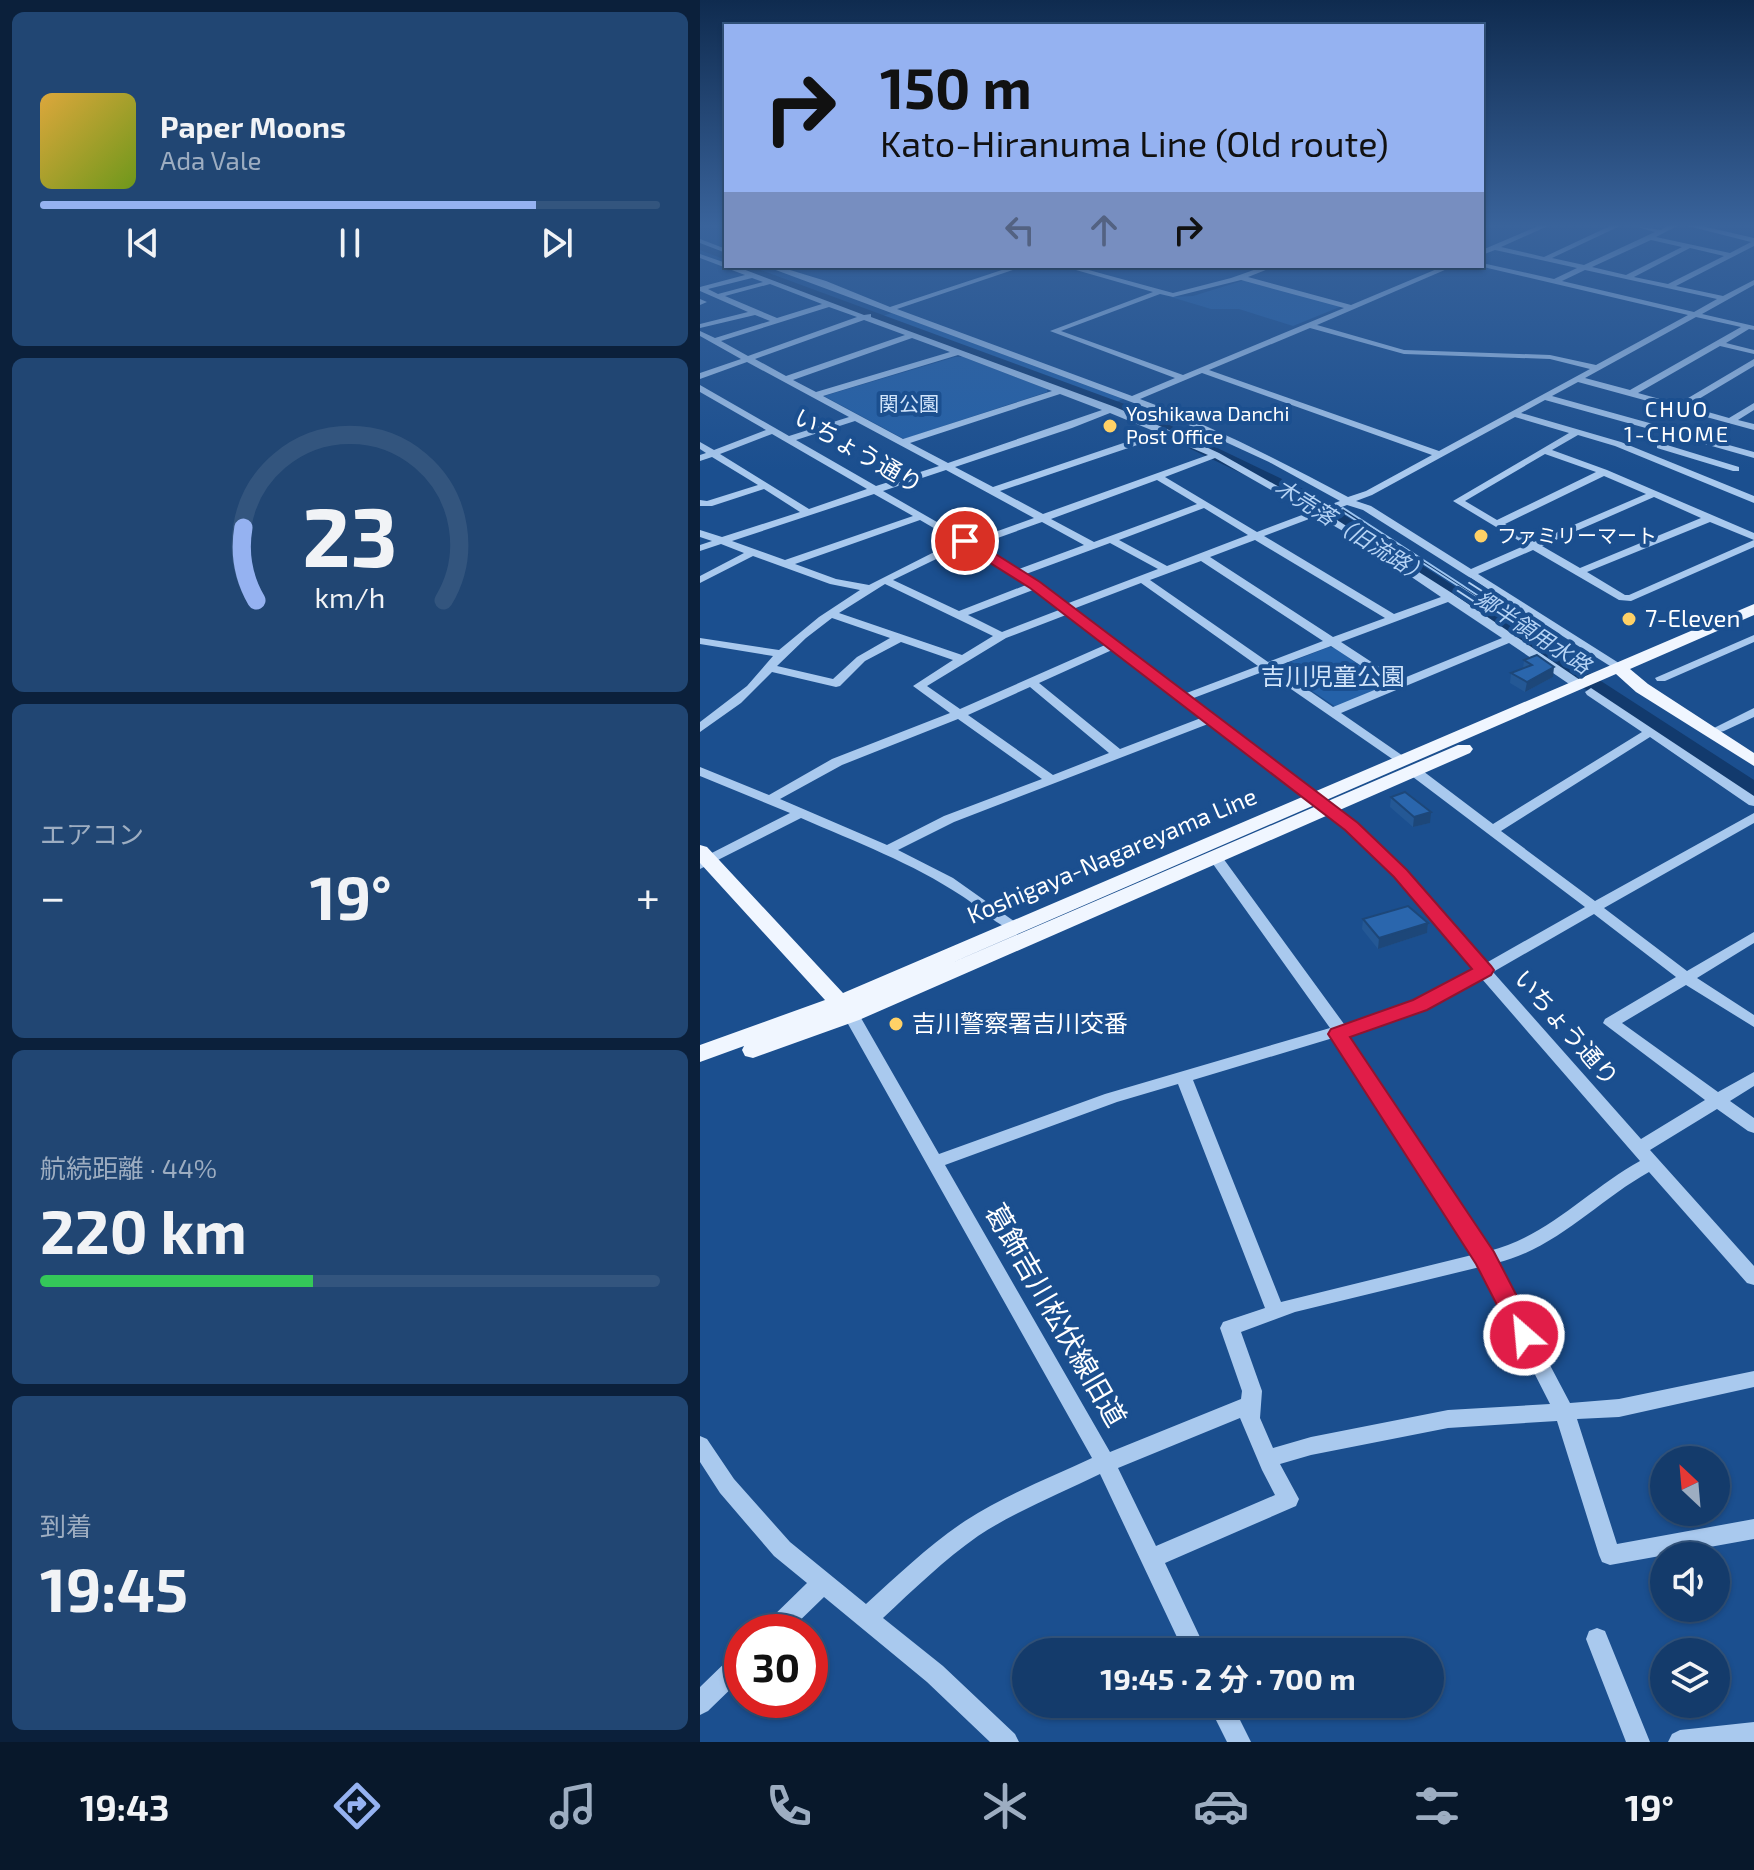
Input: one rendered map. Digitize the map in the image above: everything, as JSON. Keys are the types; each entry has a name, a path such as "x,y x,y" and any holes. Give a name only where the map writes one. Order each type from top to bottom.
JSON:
{"main road":[{"path":"1622,674 1754,609"},
{"path":"1622,674 1754,623"},
{"path":"1622,674 1651,684 1754,751"},
{"path":"1622,674 1754,761"},
{"name":"Koshigaya-Nagareyama Line","path":"700,1054 846,1009 1013,927 1321,803 1622,674"},
{"name":"Koshigaya-Nagareyama Line","path":"700,1068 1215,857 1321,803"},
{"path":"703,859 846,1009"}],"street":[{"path":"745,307 777,321"},
{"path":"714,341 820,307"},
{"path":"840,307 1112,409 1216,455 1318,510 1754,802"},
{"path":"1118,307 1054,331 1182,378"},
{"path":"700,548 1112,409 1350,307"},
{"path":"1666,307 1751,328"},
{"path":"1051,779 926,694 919,686 1002,636 1165,569 1372,491 1709,307"},
{"path":"700,376 892,308 1135,398 1249,449 1367,508 1622,674"},
{"path":"700,326 756,312"},
{"path":"1309,325 1404,352 1550,357 1598,368"},
{"path":"1630,394 1718,343 1751,328"},
{"path":"700,333 1092,545"},
{"path":"787,379 913,335"},
{"path":"1718,343 1754,352"},
{"path":"816,395 960,352"},
{"path":"1679,407 1754,362"},
{"path":"1200,370 1439,454"},
{"path":"1578,379 1754,427"},
{"name":"いちょう通り","path":"700,388 1018,573 1321,803 1401,873 1754,1278"},
{"path":"904,442 1061,391"},
{"path":"1545,397 1754,456"},
{"path":"1730,421 1754,406"},
{"path":"1515,414 1626,446 1754,500"},
{"path":"789,439 858,417"},
{"path":"700,458 774,430"},
{"path":"995,490 1166,432"},
{"path":"1577,432 1458,501 1623,598 1631,598 1706,567 1754,540"},
{"path":"1679,434 1660,446 1736,469"},
{"path":"700,445 807,512"},
{"path":"1545,451 1604,472 1754,540"},
{"path":"700,728 734,704 782,654 869,588 968,542 1216,455"},
{"path":"1715,483 1754,456"},
{"path":"1497,524 1604,472"},
{"path":"1157,476 1258,534 1394,619"},
{"path":"700,503 708,504 765,486"},
{"path":"1471,573 1653,494"},
{"path":"1018,573 1206,504"},
{"path":"785,564 923,516"},
{"path":"1579,572 1710,518"},
{"path":"700,533 834,582 869,588"},
{"path":"1110,539 1165,569"},
{"path":"700,580 751,553"},
{"path":"1201,556 1398,685"},
{"path":"1142,579 1407,766 1687,978 1754,1022"},
{"path":"885,580 1002,636"},
{"path":"959,615 1035,585"},
{"path":"1183,698 1451,597"},
{"path":"831,614 961,659"},
{"path":"769,668 836,683 861,659 901,637"},
{"path":"1661,678 1754,638"},
{"path":"1332,712 1510,639"},
{"path":"700,641 782,654"},
{"path":"771,799 837,762 959,714 1114,645"},
{"path":"1031,682 1119,755"},
{"path":"1720,728 1754,712"},
{"path":"888,850 922,830 1210,719"},
{"path":"1493,830 1650,732"},
{"path":"700,771 771,799 950,879 978,897 1013,927"},
{"path":"703,859 800,813"},
{"path":"935,1162 1111,1098 1340,1034 1420,1005 1754,817"},
{"path":"1215,857 1340,1034 1485,1259 1564,1411 1610,1555 1754,1529"},
{"path":"1751,942 1611,1023 1754,1127"},
{"name":"葛飾吉川松伏線旧道","path":"846,1009 1105,1463 1189,1638"},
{"path":"1183,1076 1275,1310"},
{"path":"1151,1559 1289,1499 1267,1459 1250,1418 1252,1391 1230,1328 1275,1310 1485,1259 1530,1245 1632,1172 1647,1155 1718,1101 1754,1078"},
{"path":"1267,1459 1311,1446 1448,1419 1619,1408 1754,1379"},
{"path":"868,1617 937,1554 969,1530 1105,1463 1249,1405"},
{"path":"700,1445 727,1486 760,1525 821,1584 868,1617 935,1674 1007,1742"},
{"path":"791,1614 821,1584"},
{"path":"1597,1639 1638,1742"},
{"path":"700,1703 724,1680"},
{"path":"1227,1718 1239,1742"},
{"path":"1680,1742 1754,1734"}],"green space":[{"path":"1205,307 1339,307 1293,326 1239,309"},
{"path":"892,313 1123,399 1107,406 876,318"},
{"name":"関公園","path":"963,357 1047,389 1047,392 904,439 824,396"},
{"name":"吉川児童公園","path":"1329,647 1335,648 1387,685 1336,707 1279,669"}],"water":[{"name":"二郷半領用水路","path":"1343,508 1582,663 1340,510"}],"building":[{"path":"1537,655 1554,667 1527,682 1511,673 1532,665 1524,660"},
{"path":"1405,792 1431,812 1414,817 1391,797"},
{"path":"1408,906 1428,923 1379,938 1363,919"}],"waterway":[{"name":"木売落（旧流路）","path":"848,307 1124,410 1301,495 1411,564 1754,791"}],"place":[{"name":"Yoshikawa Danchi Post Office","path":"1110,426"},
{"name":"ファミリーマート","path":"1481,536"},
{"name":"7-Eleven","path":"1629,619"},
{"name":"吉川警察署吉川交番","path":"896,1024"}],"district":[{"name":"CHUO 1-CHOME","path":"1677,422"}],"route":[{"path":"965,541 1035,585 1351,827 1401,873 1484,970 1420,1005 1338,1034 1485,1259 1524,1335"}]}
